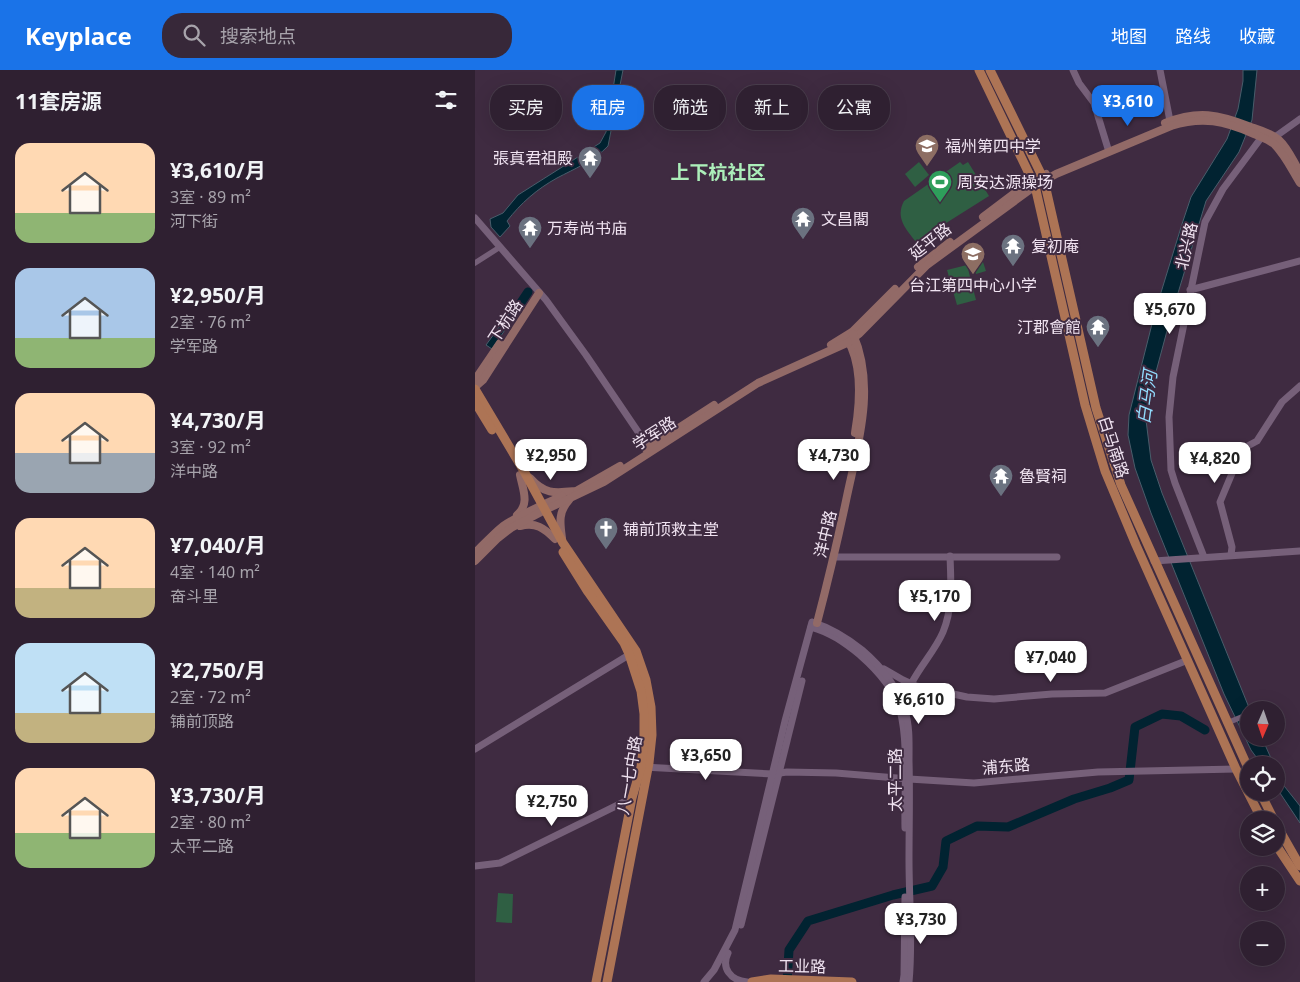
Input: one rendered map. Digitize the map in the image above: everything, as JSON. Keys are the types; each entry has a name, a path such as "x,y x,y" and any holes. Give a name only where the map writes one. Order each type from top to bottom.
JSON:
{"main road":[{"name":"白马南路","path":"979,70 1034,183 1083,397 1099,453 1115,496 1236,769 1257,811"},
{"path":"992,71 1043,178 1101,426 1124,492 1242,756"},
{"name":"延平路","path":"851,337 923,262 1043,178 1171,124 1198,120 1229,121 1273,139"},
{"path":"1273,139 1282,144 1300,172"},
{"path":"1273,139 1300,183"},
{"name":"下杭路","path":"475,380 538,292"},
{"name":"下杭路","path":"475,388 483,380 538,292"},
{"name":"学军路","path":"475,553 498,530 510,526 575,491 649,448 761,376 851,337"},
{"name":"学军路","path":"541,509 570,499 604,482 763,380 851,337"},
{"name":"洋中路","path":"814,625 834,557 863,417 863,378 860,356 851,337"},
{"name":"洋中路","path":"814,625 857,424 858,376 851,337"},
{"path":"475,388 523,474 525,506 510,526"},
{"path":"475,402 523,474 546,492 575,491"},
{"name":"八一七中路","path":"523,474 559,541 643,670 651,707 652,735 645,765 607,982"},
{"path":"559,541 561,513 570,499"},
{"path":"510,526 533,524 542,528 559,541"},
{"name":"学军路","path":"475,561 510,526"},
{"name":"八一七中路","path":"596,982 632,798 645,765"},
{"path":"1285,840 1300,866"},
{"path":"1283,856 1300,881"},
{"name":"工业路","path":"752,982 790,980 852,982"}],"street":[{"path":"1073,70 1079,83 1094,103 1108,150"},
{"path":"1160,70 1171,124"},
{"path":"1273,139 1300,119"},
{"name":"北兴路","path":"1204,557 1171,470 1169,417 1173,377 1202,233 1209,213 1223,188 1260,133"},
{"path":"475,218 538,292 586,355 649,448"},
{"path":"475,263 500,246"},
{"path":"1190,290 1300,261"},
{"path":"1231,555 1231,547 1220,502 1233,471 1229,456 1257,441 1282,402 1300,386"},
{"path":"1154,561 1300,551"},
{"path":"906,713 905,702 911,685 939,639 947,621 950,598 950,556"},
{"path":"834,557 1057,557"},
{"path":"703,982 714,970 735,930 814,625"},
{"name":"太平二路","path":"814,625 843,636 878,665 896,689 906,713 909,732 907,887 903,982"},
{"name":"太平二路","path":"814,625 839,638 859,654 877,671 891,691 900,709 907,779"},
{"path":"475,749 633,653"},
{"path":"878,665 911,685 950,694 989,699 1052,694 1103,694 1187,660"},
{"path":"1227,723 1240,718"},
{"name":"浦东路","path":"645,765 974,782 1091,773 1236,769"},
{"path":"747,982 740,981 728,972 725,961 741,924 775,772"},
{"path":"475,866 500,863 632,798"},
{"name":"太平二路","path":"907,887 911,906 909,982"}],"green space":[{"path":"919,162 929,175 915,187 905,174"},
{"name":"周安达源操场","path":"960,162 963,165 968,162 989,196 916,242 905,228 901,218 904,201"},
{"path":"980,253 986,271 976,274 971,256"},
{"path":"967,265 976,300 957,305 947,270"},
{"path":"498,893 513,894 512,923 496,922"}],"water":[{"path":"616,70 623,70 620,85 614,85"},
{"name":"白马河","path":"1243,70 1257,70 1252,120 1239,152 1206,201 1171,316 1150,394 1146,420 1151,460 1162,493 1246,701 1240,701 1240,727 1224,694 1151,513 1135,468 1128,435 1129,415 1155,312 1182,224 1191,197 1227,139 1238,109"},
{"path":"606,130 611,130 608,146 590,160 550,182 530,197 507,221 510,226 500,237 491,227 490,219 503,213 518,195 600,143"},
{"path":"524,293 528,296 492,349 486,345"},
{"path":"1249,746 1266,746 1270,756 1255,756"},
{"path":"1285,787 1300,806 1300,823 1285,800"}],"waterway":[{"path":"520,304 528,292"},
{"path":"787,982 789,950 808,921 893,895 932,886 943,867 946,841 977,826 1008,827 1074,799 1129,780 1135,727 1162,714 1181,716 1205,730"}],"place":[{"name":"福州第四中学","path":"927,167"},
{"name":"張真君祖殿","path":"590,179"},
{"name":"周安达源操场","path":"940,203"},
{"name":"文昌閣","path":"803,240"},
{"name":"万寿尚书庙","path":"530,249"},
{"name":"复初庵","path":"1013,267"},
{"name":"台江第四中心小学","path":"973,275"},
{"name":"汀郡會館","path":"1098,348"},
{"name":"魯賢祠","path":"1001,497"},
{"name":"铺前顶救主堂","path":"606,550"}],"district":[{"name":"上下杭社区","path":"718,172"}]}
